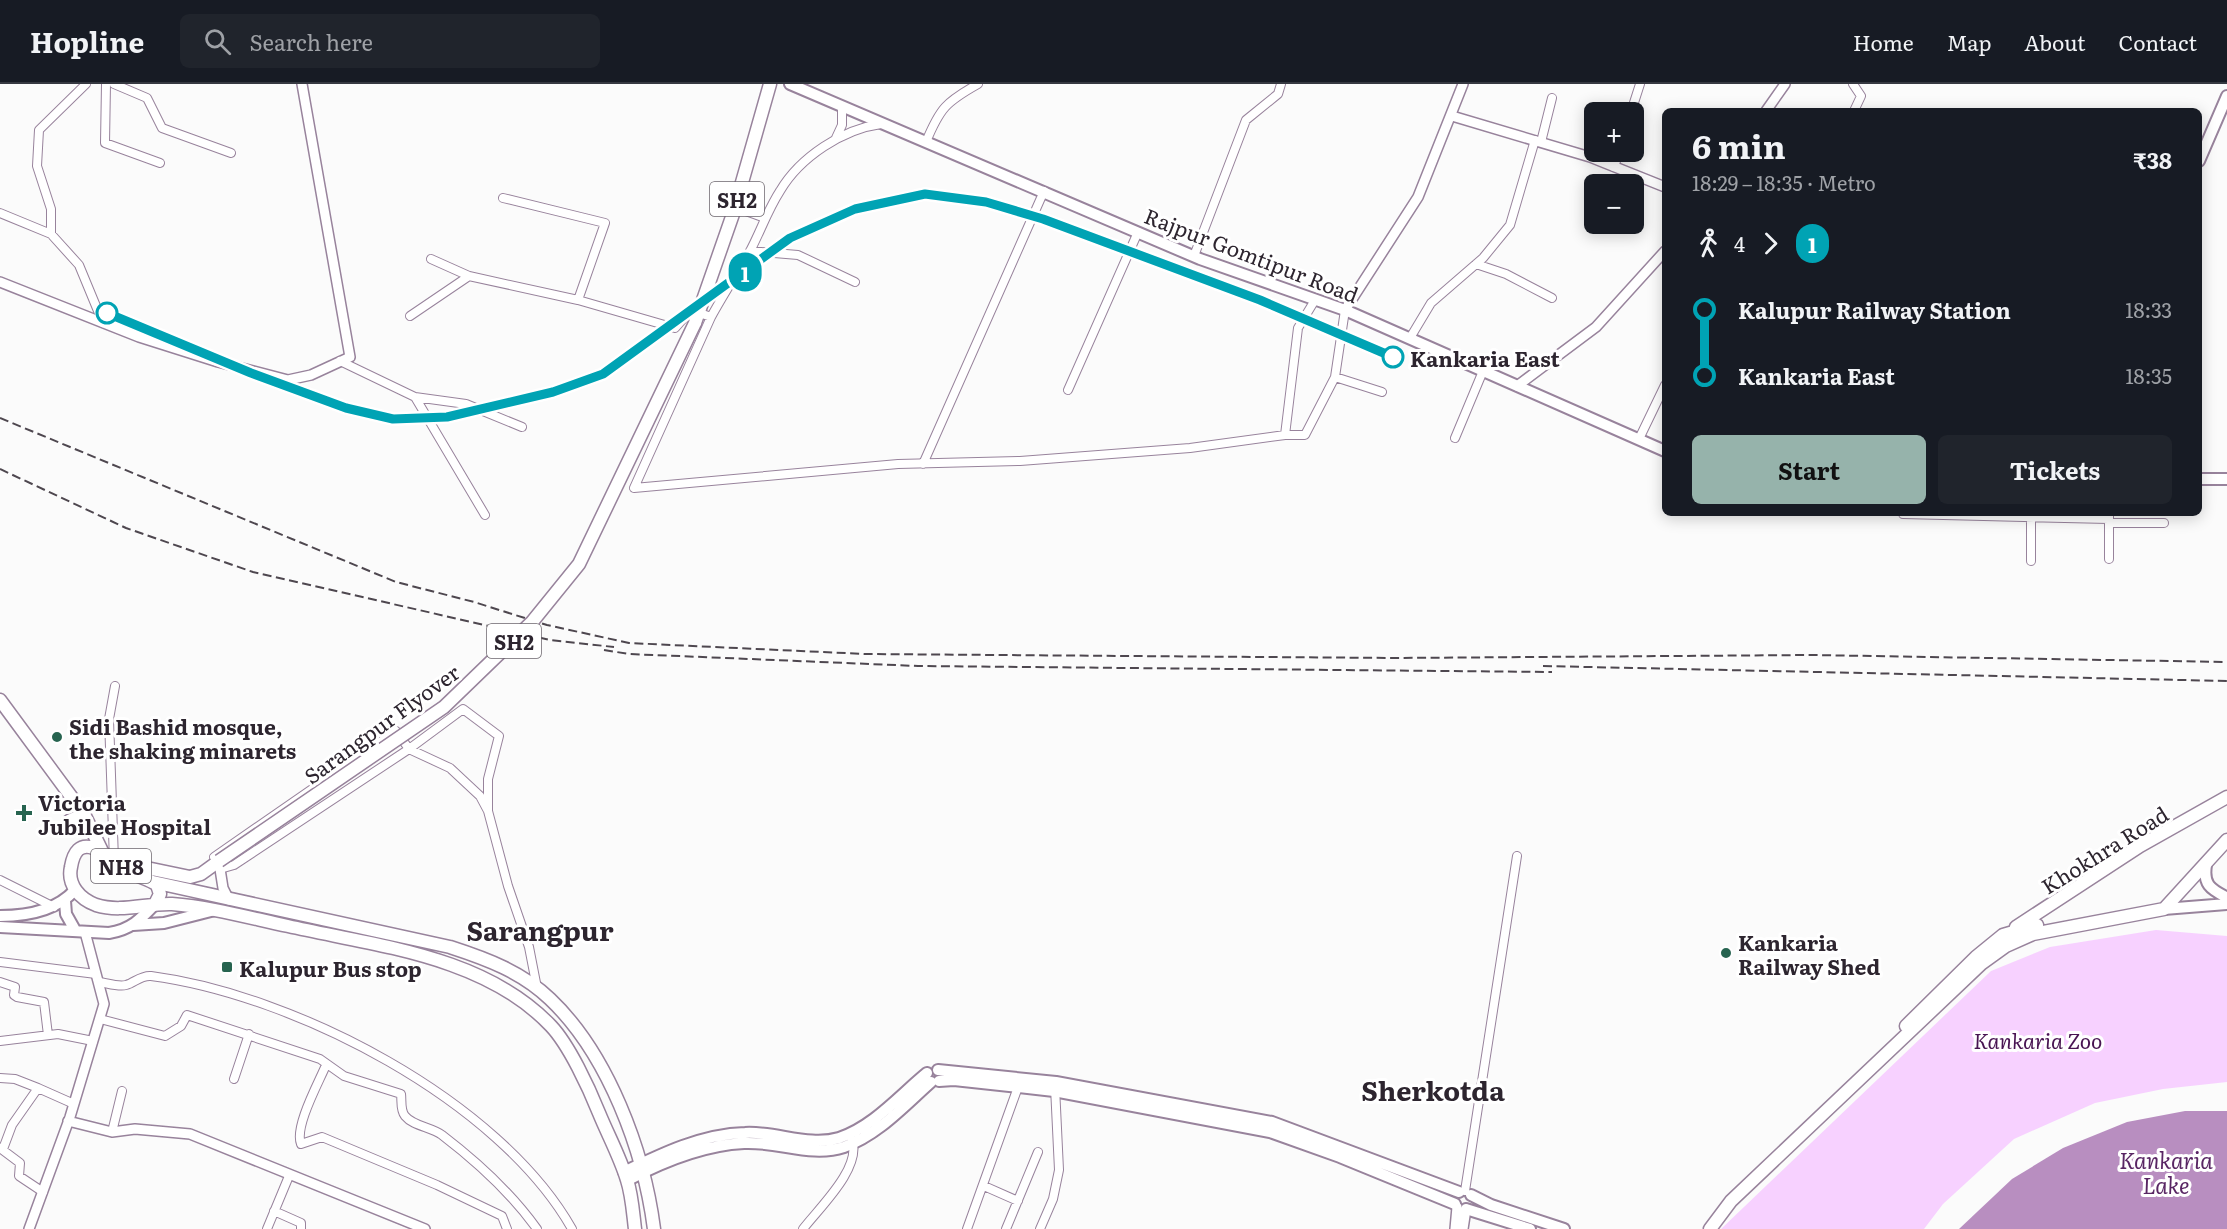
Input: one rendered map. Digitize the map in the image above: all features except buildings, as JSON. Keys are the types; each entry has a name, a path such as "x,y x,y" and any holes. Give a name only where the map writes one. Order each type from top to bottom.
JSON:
{"main road":[{"name":"SH2","path":"697,318 735,207 770,84"},
{"name":"Rajpur Gomtipur Road","path":"790,84 1194,256 1345,310 1662,450"},
{"path":"2202,154 2227,96"},
{"name":"Sarangpur Flyover","path":"173,904 188,891 195,878 219,865 444,707 532,622 579,564 697,318"},
{"path":"2202,479 2227,479"},
{"path":"0,700 84,814 101,849"},
{"name":"Khokhra Road","path":"1984,956 2003,935 2140,846 2227,797"},
{"path":"69,821 84,814"},
{"path":"2168,905 2227,840"},
{"name":"NH8","path":"93,847 101,849 114,861 141,878 153,882 160,894 154,904 135,908 103,907 85,900 75,890 70,874 72,860 83,849 93,847"},
{"path":"114,861 195,878"},
{"path":"2205,865 2204,877 2207,885 2227,899"},
{"path":"153,882 450,946 494,961 538,989 573,1025 605,1074 643,1167 654,1229"},
{"path":"0,916 17,916 54,907 65,901 75,890"},
{"path":"2003,935 2168,905 2227,899"},
{"path":"65,901 66,914 80,931"},
{"path":"0,927 109,933 123,931 133,925 154,904 173,904 215,910 440,961 479,974 505,988 552,1027 588,1086 626,1176 635,1229"},
{"path":"133,925 164,923 215,910"},
{"path":"1710,1229 1731,1201 1809,1120 1984,956 2033,930 2042,910"},
{"path":"626,1176 672,1149 711,1137 745,1132 822,1142 851,1138 874,1131 934,1076 1055,1087 1272,1122 1288,1133 1459,1207 1530,1229"},
{"path":"934,1076 1018,1087 1055,1087"},
{"path":"1288,1133 1564,1229"},
{"path":"1701,1229 1725,1196 1765,1164"},
{"path":"1459,1207 1454,1198 1465,1193"},
{"path":"1459,1207 1472,1203 1465,1193"}],"street":[{"path":"51,234 51,209 37,166 39,130 86,84"},
{"path":"106,84 105,143 160,163"},
{"path":"114,84 147,98 162,128 231,153"},
{"path":"0,282 103,323 218,362 288,380 311,375 350,357 302,84"},
{"path":"926,142 937,115 947,104 978,84"},
{"path":"1194,256 1246,120 1278,94 1281,84"},
{"path":"883,123 853,130 836,139 800,167 781,189 750,251 711,317 634,489 923,464 1020,461 1190,448 1285,435 1305,435 1335,377 1345,310 1418,197 1463,84"},
{"path":"1635,102 1640,84"},
{"path":"1768,108 1785,84"},
{"path":"1853,84 1861,96 1855,108"},
{"path":"1410,338 1431,303 1476,264 1510,225 1552,98"},
{"path":"836,139 842,125 842,106"},
{"path":"1452,116 1614,166 1662,186"},
{"path":"1614,166 1615,162"},
{"path":"923,464 1044,191"},
{"path":"503,198 605,223 578,300"},
{"path":"735,207 765,218"},
{"path":"0,213 51,234 79,265 103,323"},
{"path":"1068,390 1138,232"},
{"path":"750,251 798,255 855,282"},
{"path":"1517,386 1596,327 1662,254"},
{"path":"431,259 469,276 578,300 675,328 682,323 689,311 697,318 711,317"},
{"path":"1476,264 1506,274 1552,298"},
{"path":"410,316 469,276"},
{"path":"1285,435 1298,328 1315,300"},
{"path":"340,361 415,397 466,404 522,427"},
{"path":"1455,438 1484,371"},
{"path":"1335,377 1382,392"},
{"path":"1639,439 1662,391"},
{"path":"415,397 485,515"},
{"path":"2031,561 2031,516 2109,518 2164,523"},
{"path":"2109,518 2109,559"},
{"path":"114,861 109,719 115,686"},
{"path":"229,900 223,888 219,865 234,865 408,749 463,709 499,736 488,779 488,811"},
{"path":"195,878 396,731 408,749 437,762 459,776 480,796 488,811 508,886 529,947 538,989"},
{"path":"1465,1193 1517,856"},
{"path":"0,880 54,907"},
{"path":"29,1229 74,1104 104,1004 80,931"},
{"path":"0,962 126,985 148,976 201,986 264,1005 338,1035 397,1066 472,1117 504,1144 556,1202 572,1229"},
{"path":"0,982 15,987 14,995 17,997 44,1002 48,1035"},
{"path":"100,1019 165,1036 181,1026 187,1016 249,1034 320,1059 326,1065 352,1079 401,1094 402,1111 406,1118 439,1133 456,1147 517,1204 537,1229"},
{"path":"234,1079 249,1034"},
{"path":"0,1041 48,1035 73,1035 93,1041"},
{"path":"326,1065 301,1124 299,1138 301,1144 322,1137 437,1185 502,1216 507,1229"},
{"path":"0,1078 15,1079 74,1104"},
{"path":"967,1229 1018,1087"},
{"path":"1040,1229 1053,1199 1059,1170 1055,1087"},
{"path":"38,1088 12,1125 1,1149 20,1163 19,1176 43,1192"},
{"path":"112,1132 122,1091"},
{"path":"68,1121 112,1132 135,1130 190,1134 289,1176 331,1190 425,1229"},
{"path":"803,1229 843,1179 852,1161 851,1138"},
{"path":"1006,1229 1038,1152"},
{"path":"267,1229 289,1176"},
{"path":"984,1186 1018,1201"},
{"path":"1455,1229 1459,1207"},
{"path":"1459,1207 1463,1229"},
{"path":"274,1211 301,1223 301,1229"}],"green space":[{"name":"Kankaria Zoo","path":"2156,930 2227,936 2227,1082 2163,1089 2095,1103 2014,1139 1943,1204 1924,1229 1721,1229 1991,971 2050,947"}],"water":[{"name":"Kankaria Lake","path":"2185,1111 2227,1111 2227,1229 1959,1229 2012,1179 2063,1148 2127,1122"}],"railway":[{"path":"0,418 396,582 474,602 547,625 629,643 866,654 1395,658 1811,655 2227,662"},
{"path":"0,469 126,528 253,572 550,640 614,647"},
{"path":"604,650 629,654 918,666 1552,672"},
{"path":"1543,666 2227,681"}],"metro line":[{"name":"1","path":"107,313 251,373 346,408 393,419 447,417 553,392 603,374 657,337 790,238 855,209 925,194 986,202 1043,219 1260,300 1393,357"}],"place":[{"name":"Kankaria East","path":"1393,357"},
{"name":"Sidi Bashid mosque, the shaking minarets","path":"57,737"},
{"name":"Victoria Jubilee Hospital","path":"24,813"},
{"name":"Kankaria Railway Shed","path":"1726,953"},
{"name":"Kalupur Bus stop","path":"227,967"}],"district":[{"name":"Sarangpur","path":"540,929"},
{"name":"Sherkotda","path":"1433,1089"}]}
